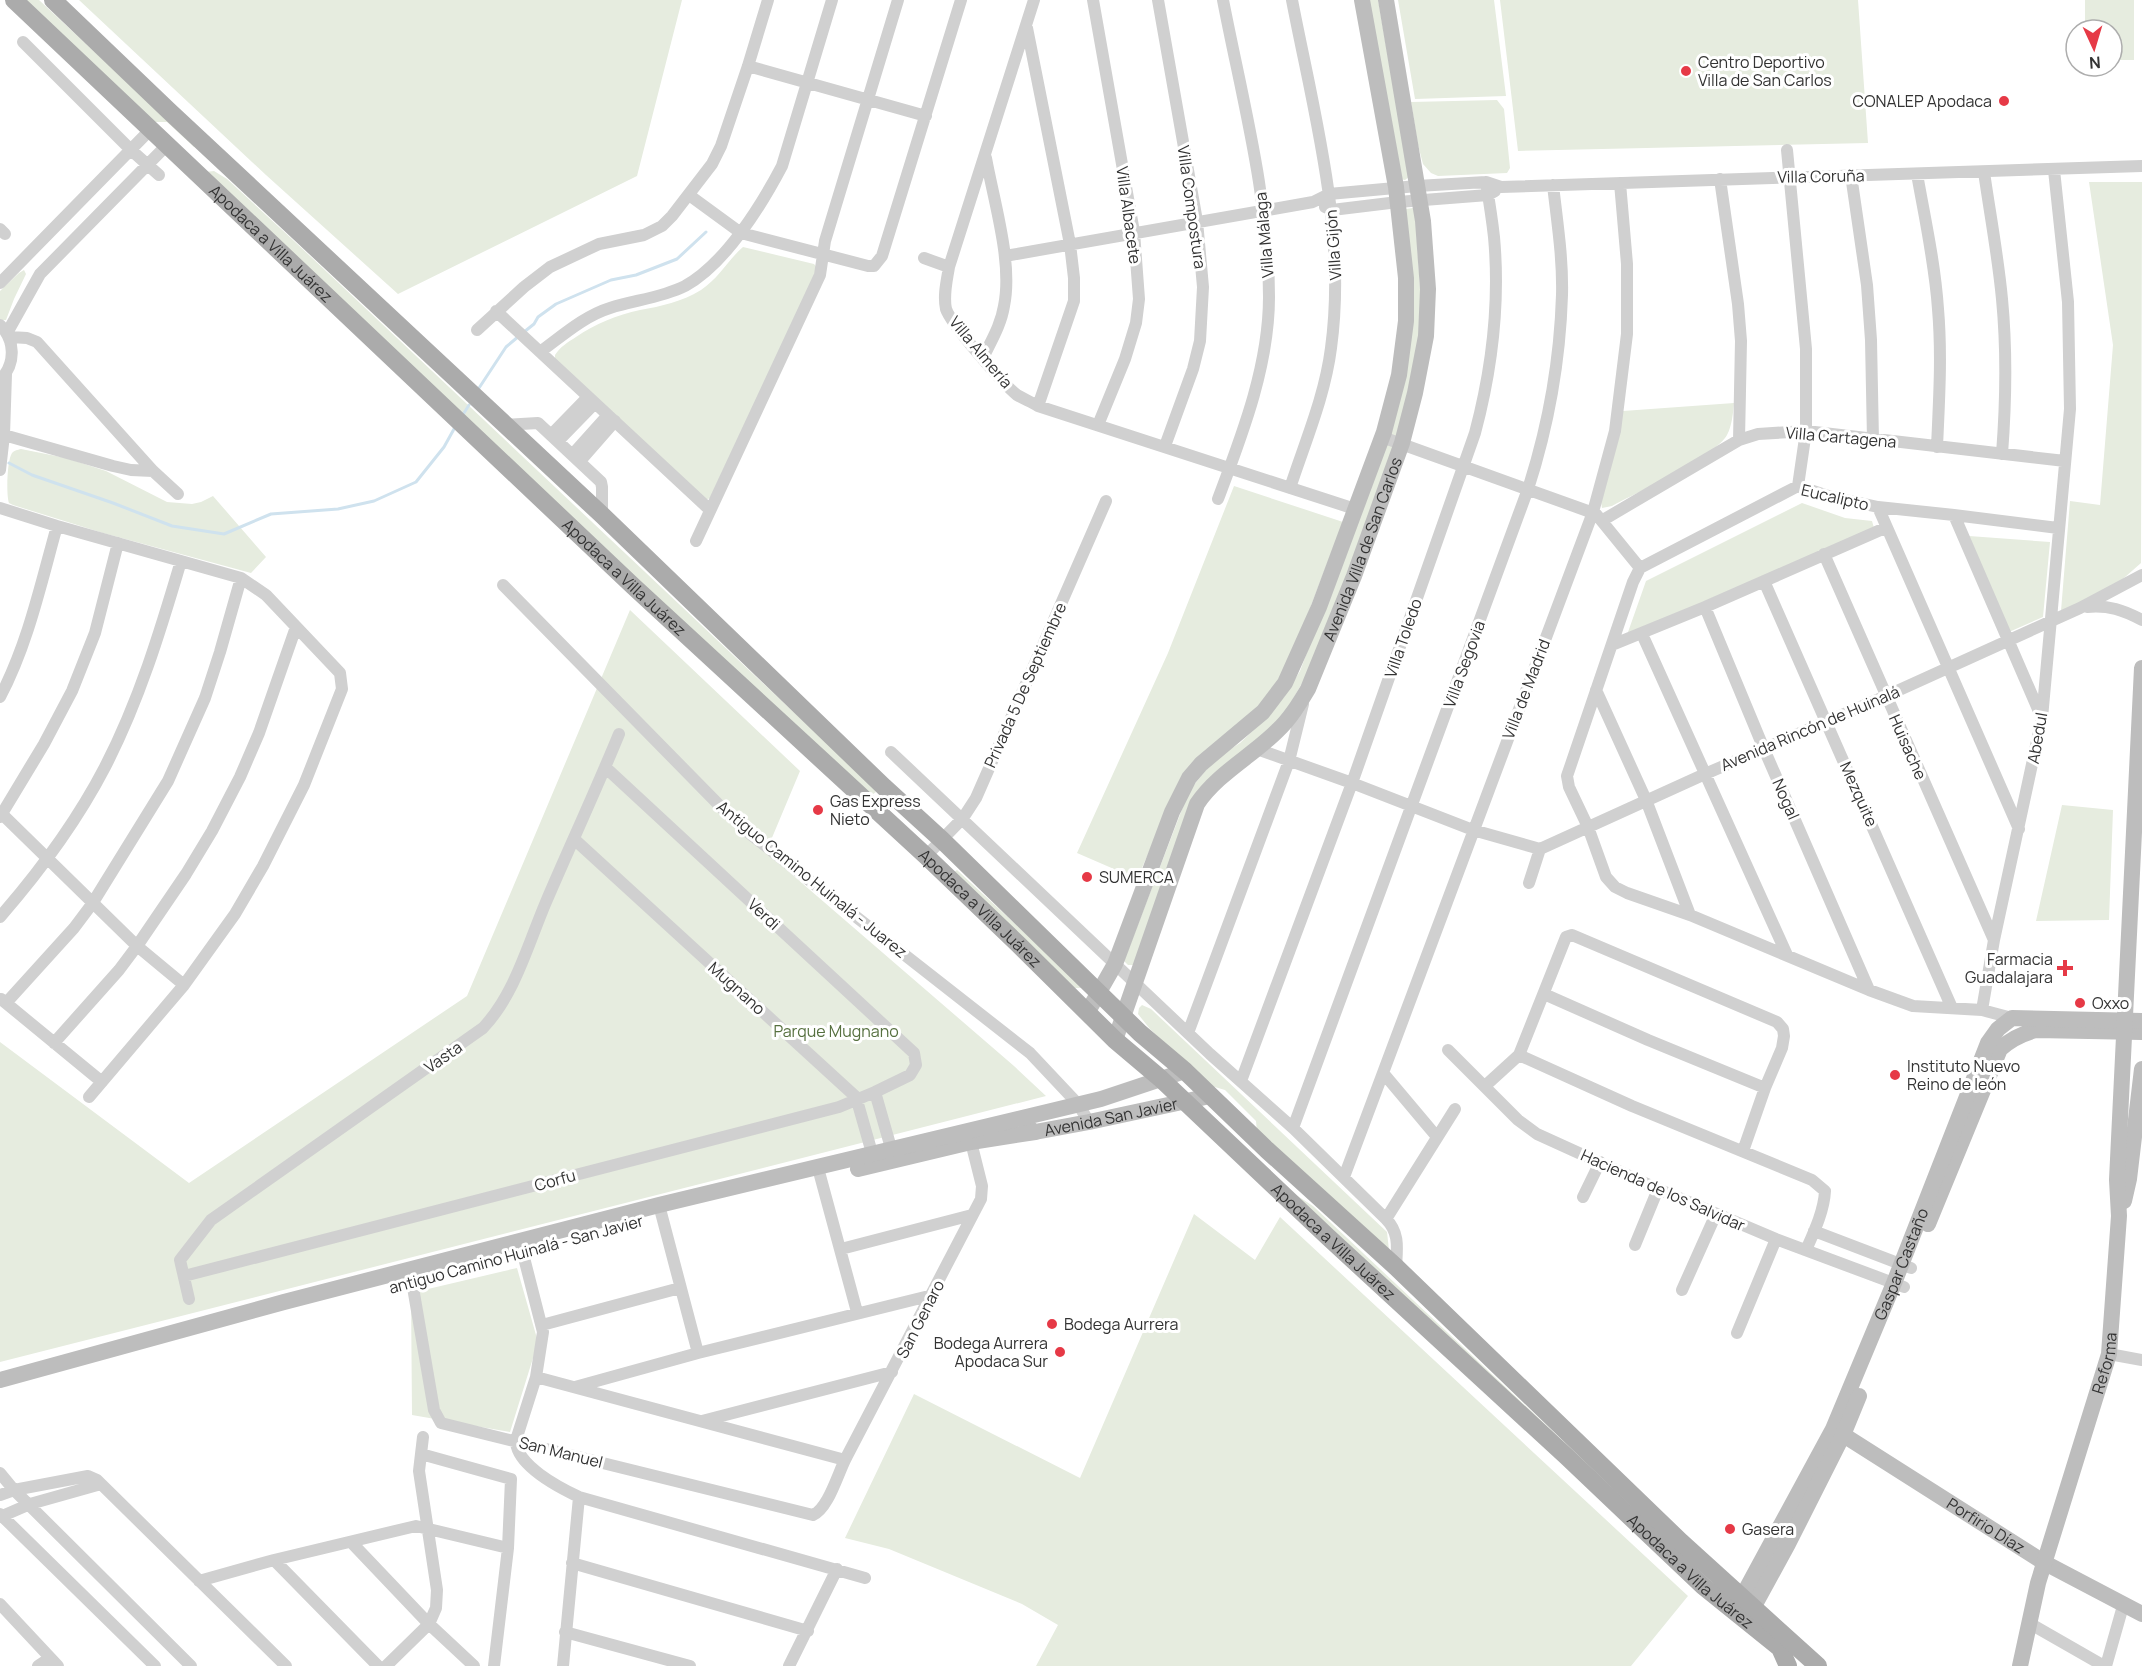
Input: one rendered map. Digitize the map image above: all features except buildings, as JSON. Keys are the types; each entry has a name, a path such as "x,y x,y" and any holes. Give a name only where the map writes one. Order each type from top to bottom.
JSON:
{"main road":[{"name":"Apodaca a Villa Juárez","path":"14,0 633,586 926,856 1115,1040 1186,1102 1703,1586 1744,1609 1818,1666"},
{"name":"Apodaca a Villa Juárez","path":"53,0 602,515 1124,1017 1185,1071 1485,1352 1744,1609 1777,1646 1786,1666"},
{"name":"Avenida Villa de San Carlos","path":"1087,1013 1115,964 1172,812 1194,771 1263,712 1287,679 1319,607 1382,437 1399,375 1406,321 1406,278 1397,195 1362,0"},
{"name":"Avenida Villa de San Carlos","path":"1115,1040 1191,820 1202,798 1214,784 1286,722 1308,689 1354,576 1402,443 1426,336 1428,289 1419,193 1386,0"},
{"path":"151,129 158,126 165,127 198,156 207,161 229,165"},
{"path":"2129,1179 2121,1106 2124,1049 2134,1026 2142,668"},
{"path":"1287,679 1308,689"},
{"path":"1172,812 1191,820"},
{"path":"2012,1018 2134,1026"},
{"name":"Gaspar Castaño","path":"1744,1609 1838,1432 1899,1285 1988,1043 1998,1029 2012,1018"},
{"name":"Gaspar Castaño","path":"1905,1267 2000,1049 2020,1034 2036,1030 2134,1026"},
{"path":"2129,1179 2140,1105 2142,1069"},
{"path":"0,1380 284,1302 411,1276 660,1210 969,1136 1014,1118 1101,1099 1185,1071"},
{"name":"Avenida San Javier","path":"1014,1118 1035,1132 1210,1096"},
{"path":"819,1173 891,1148 969,1136 1035,1132"},
{"name":"Reforma","path":"2019,1666 2045,1563 2109,1354 2119,1216 2129,1179"},
{"name":"antiguo Camino Huinalá - San Javier","path":"0,1389 411,1276"},
{"path":"1470,1368 1485,1352"},
{"name":"Porfirio Díaz","path":"1838,1432 2045,1563 2142,1614"}],"street":[{"path":"477,330 524,286 550,267 599,244 644,235 662,226 712,164 721,146 768,0"},
{"path":"540,352 595,314 608,308 672,292 686,285 712,266 741,233 770,190 782,166 832,0"},
{"path":"696,542 820,275 823,255 898,0"},
{"path":"689,195 741,233 874,266 882,256 961,0"},
{"name":"Villa Almería","path":"1034,0 949,267 945,291 947,310 983,358 1017,395 1038,406 1355,509"},
{"name":"Villa Albacete","path":"1093,0 1134,232 1138,299 1136,323 1125,358 1098,425"},
{"name":"Villa Compostura","path":"1158,0 1197,221 1203,287 1200,341 1193,369 1165,446"},
{"name":"Villa Málaga","path":"1218,499 1258,377 1266,334 1269,298 1264,210 1223,0"},
{"name":"Villa Gijón","path":"1290,488 1321,395 1331,349 1336,291 1332,210 1292,0"},
{"path":"1026,27 1070,244 1074,278 1074,302 1038,406"},
{"path":"23,42 159,175"},
{"path":"748,66 926,116"},
{"path":"0,283 151,129"},
{"path":"0,470 4,435 3,377 12,359 6,332 40,274 168,144"},
{"path":"1787,150 1806,349 1806,431 1798,486"},
{"path":"983,358 998,328 1004,309 1006,284 1005,256 985,156"},
{"name":"Villa Coruña","path":"1005,256 1313,202 1329,194 1397,195 1486,182 1501,187 2142,166"},
{"name":"Abedul","path":"1982,1010 1994,940 2042,718 2070,408 2071,359 2068,302 2054,170"},
{"path":"1984,172 2002,297 2006,406 2002,454"},
{"path":"1917,174 1934,267 1938,310 1940,375 1937,447"},
{"path":"1851,175 1867,285 1871,340 1873,440"},
{"path":"1720,179 1741,341 1739,440"},
{"name":"Villa Toledo","path":"1241,1081 1352,783 1464,466 1486,393 1494,341 1495,279 1494,237 1486,182"},
{"name":"Villa de Madrid","path":"1344,1178 1473,830 1598,516 1615,431 1627,334 1627,264 1620,183"},
{"name":"Villa Segovia","path":"1293,1128 1539,454 1549,404 1560,317 1561,269 1553,184"},
{"name":"Villa Coruña","path":"1419,193 1488,195 1501,187"},
{"name":"Villa Coruña","path":"1313,202 1332,210 1397,195"},
{"path":"43,239 59,254"},
{"path":"24,258 40,274"},
{"path":"924,258 949,267"},
{"path":"496,311 710,510"},
{"path":"6,332 37,342 153,471 178,494"},
{"path":"556,437 592,400"},
{"path":"577,457 612,418"},
{"path":"505,425 538,423 556,437 601,482 602,515"},
{"name":"Villa Cartagena","path":"1598,516 1739,440 1758,434 1806,431 2065,461"},
{"path":"4,435 113,466 153,471"},
{"path":"1382,437 1598,516 1640,568 1567,776 1569,787 1588,827 1609,882 1627,893 1690,915 1869,990 1913,1006 1982,1010 2012,1018"},
{"name":"Eucalipto","path":"1640,568 1798,486 1828,496 1878,507 2058,528"},
{"name":"Privada 5 De Septiembre","path":"926,856 963,818 976,798 1106,501"},
{"path":"1878,507 1885,528 2019,829"},
{"path":"0,508 241,578 266,595 340,673 342,686 304,785 236,914 184,985 89,1096"},
{"path":"1954,515 2042,718"},
{"path":"0,697 30,622 57,526"},
{"path":"1612,645 1885,528"},
{"path":"118,543 95,633 72,692 44,744 1,814 92,904 184,985"},
{"name":"Huisache","path":"1824,554 1994,940"},
{"path":"0,916 47,860 105,767 133,707 154,651 181,561"},
{"name":"Avenida Rincón de Huinalá","path":"1540,849 2080,608 2142,575"},
{"path":"102,1082 3,1001 74,928 92,904 168,781 205,698 241,578"},
{"name":"Mezquite","path":"1764,581 1952,1008"},
{"name":"Antiguo Camino Huinalá - Juarez","path":"503,585 749,833 1030,1053 1078,1104 1089,1122"},
{"name":"Avenida Rincón de Huinalá","path":"2080,608 2110,606 2142,620"},
{"name":"Nogal","path":"1705,607 1869,990"},
{"path":"54,1043 119,970 137,946 207,839 240,777 296,627"},
{"path":"1642,634 1787,955"},
{"path":"1188,1033 1289,761 1308,689"},
{"path":"1596,690 1646,800 1690,915"},
{"name":"Vasta","path":"189,1299 180,1260 211,1220 483,1028 496,1015 520,966 619,734"},
{"path":"1257,749 1473,830 1540,849 1529,883"},
{"path":"891,752 1188,1033 1293,1128 1386,1219 1397,1238 1396,1267"},
{"name":"Verdi","path":"605,767 914,1053 916,1065"},
{"name":"Mugnano","path":"574,839 856,1099"},
{"path":"1485,1086 1519,1055 1566,937 1572,935 1776,1022 1783,1029 1782,1048 1743,1151"},
{"path":"1544,994 1765,1088"},
{"name":"Hacienda de los Salvidar","path":"1448,1050 1518,1120 1537,1134 1716,1214 1899,1285"},
{"path":"1519,1055 1632,1106 1812,1180 1824,1191 1824,1199 1806,1250"},
{"name":"Corfu","path":"184,1276 839,1107 910,1076 916,1065"},
{"path":"1384,1074 1437,1137"},
{"path":"875,1092 891,1148"},
{"path":"856,1099 872,1154"},
{"path":"2121,1106 2140,1105"},
{"path":"1386,1219 1455,1109"},
{"name":"San Genaro","path":"826,1502 845,1460 933,1294 983,1193 969,1136"},
{"path":"1582,1197 1600,1162"},
{"path":"819,1173 857,1312"},
{"path":"1635,1245 1658,1189"},
{"path":"660,1210 698,1353"},
{"path":"1682,1290 1716,1214"},
{"path":"841,1249 972,1215"},
{"path":"1814,1231 1905,1267"},
{"path":"1737,1333 1776,1239"},
{"path":"522,1246 543,1337 536,1377 516,1440 519,1453 532,1467 549,1481 579,1497 865,1578"},
{"name":"San Manuel","path":"411,1276 434,1410 441,1423 808,1515 816,1514 826,1502"},
{"path":"542,1325 680,1288"},
{"path":"575,1387 698,1353 933,1294"},
{"path":"2109,1354 2142,1360"},
{"path":"701,1421 892,1372"},
{"path":"536,1377 845,1460"},
{"path":"386,1666 429,1624 436,1608 437,1601 419,1471 423,1437"},
{"path":"421,1454 511,1479 508,1548 494,1666"},
{"path":"0,1473 14,1490 190,1666"},
{"path":"0,1495 14,1490 88,1476 101,1484 285,1666"},
{"path":"101,1484 30,1504 1,1516 155,1666"},
{"path":"562,1666 579,1497"},
{"path":"199,1581 408,1527 427,1527 508,1548"},
{"path":"351,1542 429,1624 474,1666"},
{"path":"274,1560 378,1666"},
{"path":"572,1563 808,1631"},
{"path":"789,1666 837,1569"},
{"path":"1,1606 54,1662 38,1666"},
{"path":"2029,1623 2105,1666 2123,1606"},
{"path":"565,1632 690,1666"}],"green space":[{"path":"21,0 39,0 195,146 167,122 155,122"},
{"path":"79,0 682,0 637,176 398,294 266,175"},
{"path":"1368,0 1378,0 1409,177 1405,180 1400,179"},
{"path":"1398,0 1494,0 1506,96 1415,99"},
{"name":"Centro Deportivo Villa de San Carlos","path":"1500,0 1858,0 1868,143 1518,151"},
{"path":"2085,0 2134,0 2134,60 2124,60 2124,18 2085,18"},
{"path":"1497,100 1504,109 1510,168 1507,173 1438,176 1431,173 1423,164 1411,102"},
{"path":"214,171 227,179 292,239 876,792 868,798 205,172"},
{"path":"2089,182 2142,182 2141,563 2108,592 2061,611 2070,501 2100,505 2113,345"},
{"path":"1405,209 1415,210 1422,320 1403,426 1318,655 1281,720 1212,777 1134,965 1128,965 1124,961 1189,791 1215,759 1240,743 1260,724 1284,697 1300,671 1373,478 1399,397"},
{"path":"743,247 814,264 818,269 710,498 706,500 555,359 555,355 570,341 606,320 671,303 701,290"},
{"path":"24,270 26,274 6,320 0,320 0,291"},
{"path":"1734,403 1730,428 1720,444 1674,474 1612,506 1602,508 1601,502 1623,411"},
{"path":"21,449 66,458 106,471 167,502 192,504 213,496 266,557 251,573 103,533 13,505 8,499 9,463 12,453"},
{"path":"1234,486 1343,522 1286,671 1276,690 1174,795 1137,879 1077,853 1168,653"},
{"path":"1802,503 1845,518 1872,521 1874,528 1627,635 1646,581"},
{"path":"1969,536 2050,542 2043,617 2009,632"},
{"name":"Parque Mugnano","path":"630,610 800,771 766,852 1046,1096 0,1362 0,1042 189,1183 467,996"},
{"path":"2062,805 2113,810 2109,920 2036,921"},
{"path":"957,870 1080,984 1081,988 1075,988 953,873"},
{"path":"1142,1005 1151,1009 1387,1232 1389,1250 1257,1132 1256,1121 1225,1090 1208,1085 1150,1029 1138,1014"},
{"path":"1293,1193 1313,1206 1663,1535"},
{"path":"1194,1214 1255,1260 1280,1217 1688,1596 1631,1666 1036,1666 1058,1625 1022,1604 889,1549 845,1538 914,1394 1080,1478"},
{"path":"517,1268 538,1342 510,1432 412,1415 411,1293"}],"waterway":[{"path":"524,332 534,324 538,317 556,304 611,280 636,275 677,259 706,232"},
{"path":"479,388 506,347 519,336"},
{"path":"464,413 469,405"},
{"path":"9,463 32,475 172,526 224,534 271,514 338,509 374,501 416,482 444,447 454,429"}],"place":[{"name":"Centro Deportivo Villa de San Carlos","path":"1686,71"},
{"name":"CONALEP Apodaca","path":"2004,101"},
{"name":"Gas Express Nieto","path":"818,810"},
{"name":"SUMERCA","path":"1087,877"},
{"name":"Farmacia Guadalajara","path":"2065,968"},
{"name":"Oxxo","path":"2080,1003"},
{"name":"Instituto Nuevo Reino de león","path":"1895,1075"},
{"name":"Bodega Aurrera","path":"1052,1324"},
{"name":"Bodega Aurrera Apodaca Sur","path":"1060,1352"},
{"name":"Gasera","path":"1730,1529"}]}
